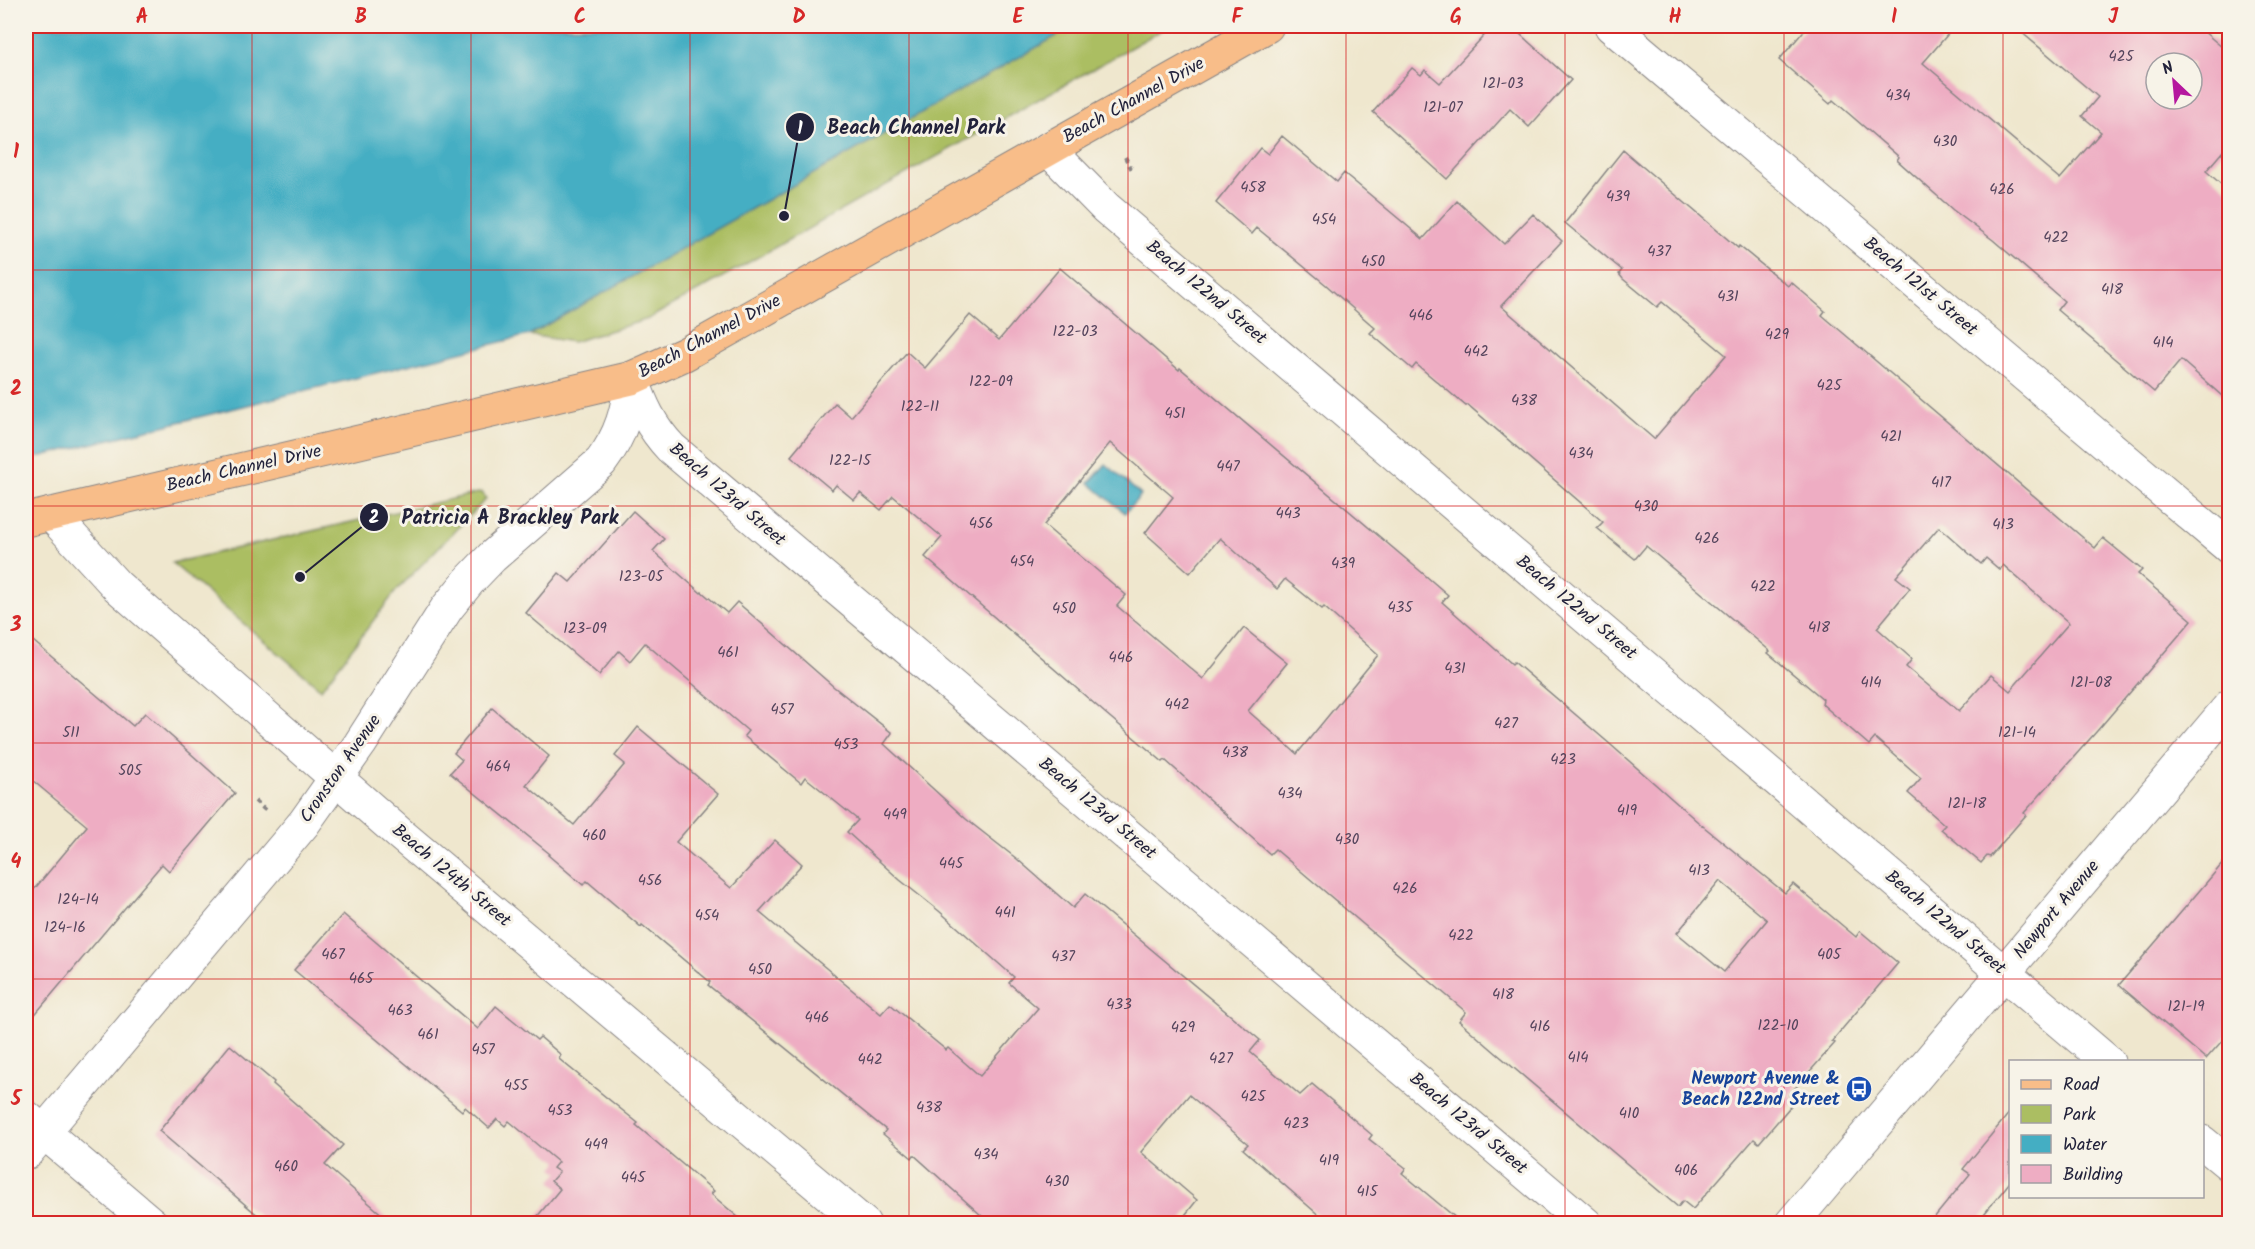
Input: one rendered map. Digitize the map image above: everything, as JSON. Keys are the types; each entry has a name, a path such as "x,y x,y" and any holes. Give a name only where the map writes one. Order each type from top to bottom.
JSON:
{"main road":[{"name":"Beach Channel Drive","path":"38,517 632,378 685,354 1267,26"}],"street":[{"name":"Beach 121st Street","path":"1611,26 2229,548"},
{"name":"Beach 122nd Street","path":"1048,149 1106,208 2106,1060"},
{"name":"Cronston Avenue","path":"32,1134 284,849 338,778 426,638 469,580 492,557 601,462 613,446 623,422 632,378"},
{"name":"Beach 123rd Street","path":"632,378 647,417 671,448 1586,1224"},
{"name":"Beach 124th Street","path":"38,517 409,841 864,1224"},
{"name":"Newport Avenue","path":"1791,1224 2229,706"},
{"path":"32,1134 152,1224"},
{"path":"2204,1144 2229,1165"}],"path":[{"path":"1125,157 1132,170"},
{"path":"255,801 266,811"}],"green space":[{"path":"1074,26 1169,26 648,319 573,342 529,335"},
{"path":"482,492 486,499 396,591 321,689 172,563"}],"water":[{"path":"26,26 1074,26 529,335 26,460"},
{"path":"1106,464 1141,495 1125,513 1089,483"}],"building":[{"path":"1493,26 1511,26 1571,80 1529,127 1510,109 1447,179 1373,112 1412,68 1421,75 1425,70 1440,83"},
{"path":"1808,26 1955,26 1923,63 2060,179 2101,132 2082,116 2098,97 2014,26 2197,26 2229,53 2229,144 2206,171 2229,191 2229,402 2181,360 2154,392 2057,310 2064,301 1993,240 1953,210 1897,160 1899,157 1833,100 1830,104 1779,60"},
{"path":"1282,136 1337,182 1344,173 1423,239 1457,201 1504,244 1533,214 1562,241 1501,306 1654,439 1726,355 1662,302 1657,307 1623,279 1619,274 1622,270 1565,223 1623,150 1738,248 1739,246 1788,286 1791,282 1825,311 1822,315 2095,548 2103,538 2142,570 2138,574 2192,620 2024,813 2026,815 1990,857 1987,856 1981,863 1941,829 1945,825 1908,793 1921,778 1875,738 1869,745 1822,704 1823,699 1768,653 1770,651 1646,546 1635,559 1597,528 1603,522 1468,405 1466,406 1416,364 1412,369 1370,333 1375,328 1325,284 1257,228 1252,234 1216,203 1260,148 1268,154","holes":["1939,527 1981,564 1986,558 2000,570 2003,565 2069,623 2010,691 1991,675 1959,711 1906,667 1912,659 1877,628 1910,588 1896,577"]},
{"path":"1060,268 1448,595 1442,602 1698,822 1785,893 1793,884 1856,937 1860,931 1898,963 1832,1041 1835,1043 1789,1095 1795,1101 1759,1143 1754,1139 1693,1209 1683,1201 1678,1207 1496,1053 1459,1021 1466,1012 1275,849 1270,854 1165,760 1163,762 1105,713 925,557 942,537 893,496 881,510 860,493 854,500 836,485 832,490 791,456 835,403 851,417 907,352 925,368 970,315 999,340","holes":["1110,443 1173,497 1145,533 1190,573 1220,538 1277,589 1285,579 1322,609 1324,607 1378,655 1297,754 1248,711 1287,663 1244,628 1203,679 1117,606 1126,595 1044,525","1720,881 1767,920 1724,972 1677,933"]},
{"path":"633,511 664,539 653,551 701,593 727,613 737,602 834,687 892,733 884,744 966,819 1017,859 1073,908 1085,894 1260,1040 1250,1052 1300,1095 1312,1084 1372,1135 1369,1139 1406,1168 1402,1173 1463,1224 1329,1224 1243,1149 1248,1144 1189,1095 1141,1152 1197,1200 1178,1224 991,1224 914,1155 912,1158 883,1134 886,1130 708,985 710,982 642,925 641,927 587,881 583,885 548,855 550,854 450,773 462,760 454,753 492,708 549,756 526,785 574,825 625,764 615,756 638,727 718,794 676,842 731,888 775,840 802,864 759,912 881,1014 890,1004 946,1050 948,1048 980,1076 1038,1008 1009,983 1014,977 847,832 858,820 805,777 801,783 744,736 748,731 645,643 630,661 619,651 599,675 526,613 559,573 570,582"},
{"path":"26,635 133,726 145,713 235,793 169,871 162,864 26,1025 26,899 87,826 26,775"},
{"path":"2229,856 2229,1033 2206,1059 2119,985"},
{"path":"343,914 478,1029 496,1006 537,1040 540,1037 561,1055 559,1059 638,1123 636,1125 714,1191 711,1194 746,1224 531,1224 560,1189 551,1181 559,1172 553,1168 558,1162 509,1121 505,1126 497,1119 489,1128 465,1107 462,1111 294,970"},
{"path":"230,1045 343,1145 325,1165 393,1224 268,1224 159,1131"},
{"path":"2009,1113 2009,1183 1976,1224 1929,1224 1970,1174 1963,1169"}],"place":[{"name":"Beach Channel Park","path":"784,216"},
{"name":"Patricia A Brackley Park","path":"300,577"},
{"name":"Newport Avenue & Beach 122nd Street","path":"1859,1089"}]}
